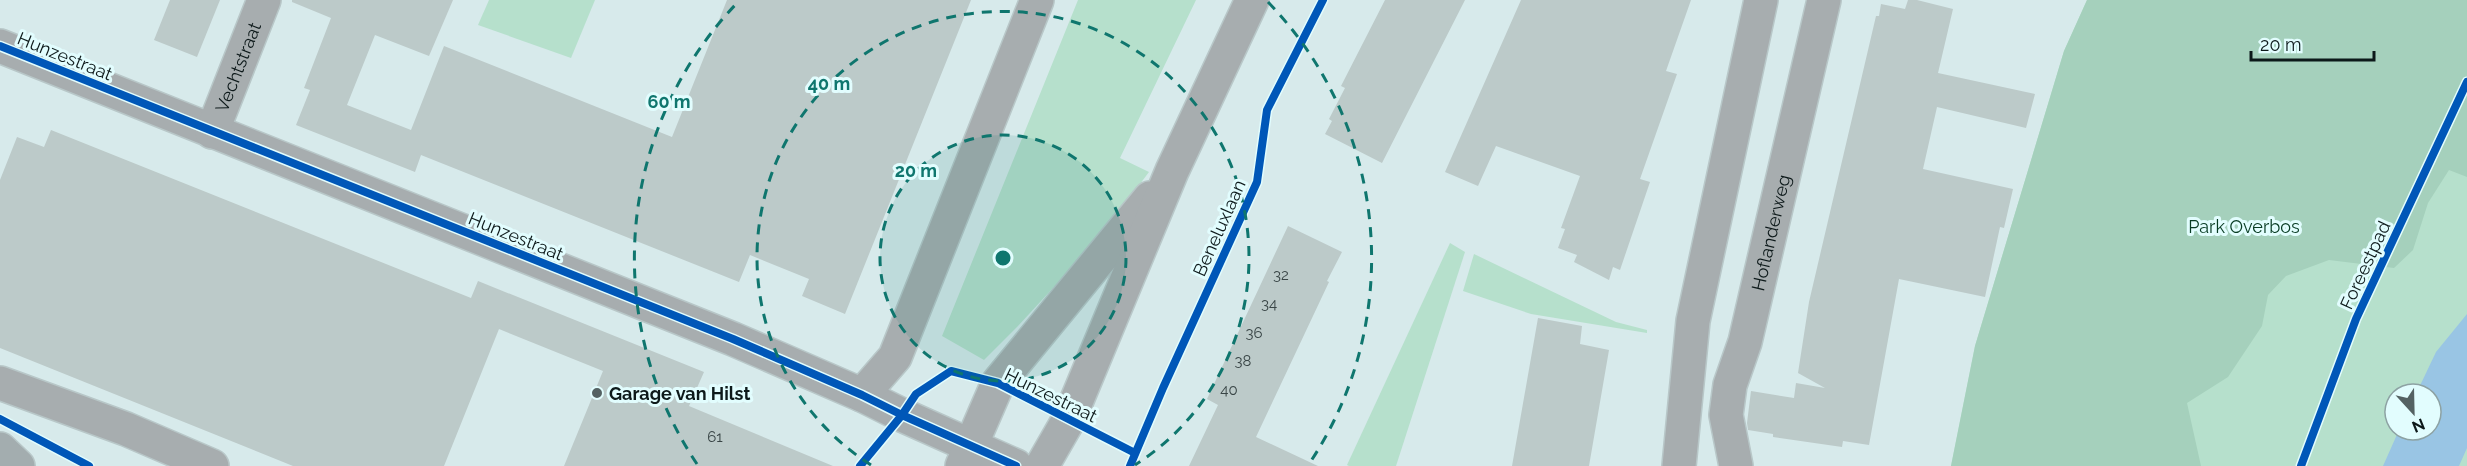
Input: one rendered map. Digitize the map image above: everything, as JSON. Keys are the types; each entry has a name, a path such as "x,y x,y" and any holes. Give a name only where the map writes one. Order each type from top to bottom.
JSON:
{"main road":[{"path":"0,449 18,466"}],"street":[{"name":"Vechtstraat","path":"212,132 264,0"},
{"path":"862,395 895,357 1037,0"},
{"path":"1042,466 1069,420 1172,171 1252,0"},
{"path":"1679,466 1693,321 1761,0"},
{"name":"Hoflanderweg","path":"1736,466 1726,415 1730,385 1745,342 1824,0"},
{"name":"Hunzestraat","path":"0,46 722,334 862,395 967,456 1016,466"},
{"path":"967,456 998,383 1172,171"},
{"path":"0,383 126,429 212,466"}],"green space":[{"path":"489,0 595,0 571,58 478,25"},
{"path":"1078,0 1196,0 1120,158 1149,172 1100,237 984,360 942,336"},
{"name":"Park Overbos","path":"2087,0 2467,0 2467,466 1951,466 1975,346 2064,51"},
{"name":"Park Overbos","path":"2087,0 2467,0 2467,177 2449,170 2428,203 2413,250 2394,268 2329,260 2286,276 2268,295 2262,326 2228,377 2187,403 2201,466 1951,466 1975,346 2064,51"},
{"path":"1450,243 1465,252 1396,466 1349,466 1347,465"},
{"path":"1474,254 1616,322 1647,330 1647,333 1531,314 1463,291"}],"water":[{"path":"2467,314 2467,448 2459,466 2383,466 2394,442 2443,442 2443,382 2422,382 2436,352"}],"building":[{"path":"170,0 220,0 197,57 154,40"},
{"path":"292,0 453,0 429,56 375,35 347,105 411,130 444,46 672,137 727,0 971,0 845,314 802,296 809,279 750,255 739,282 421,155 415,172 296,125 310,90 304,88 331,18 292,2"},
{"path":"1385,0 1465,0 1382,163 1325,134 1332,121 1329,119 1345,88 1341,86"},
{"path":"1521,0 1691,0 1666,71 1677,74 1640,179 1650,182 1620,270 1613,267 1609,280 1574,262 1577,255 1558,248 1565,229 1561,228 1580,176 1496,146 1478,186 1445,172"},
{"path":"1908,0 1953,9 1938,73 2035,94 2026,128 1937,107 1923,169 2013,189 2004,228 2000,227 1985,297 1899,279 1869,445 1843,441 1842,447 1773,437 1773,434 1748,430 1751,391 1794,398 1796,383 1825,388 1798,373 1809,302 1876,16 1879,16 1881,4 1905,9"},
{"path":"51,130 471,298 478,281 704,372 689,406 833,466 564,466 603,371 499,329 444,466 293,466 0,348 0,180 17,137 44,147"},
{"path":"1288,226 1342,252 1256,437 1318,466 1189,466 1218,405 1207,399"},
{"path":"1538,318 1582,326 1580,344 1609,350 1589,466 1512,466"}],"cycle path":[{"name":"Beneluxlaan","path":"1130,466 1257,182 1267,110 1323,0"},
{"path":"0,46 733,339 1016,466"},
{"name":"Foreestpad","path":"2301,466 2356,319 2467,82"},
{"path":"860,466 902,415 916,394 951,371 998,383 1135,453"},
{"path":"0,419 89,466"}],"place":[{"name":"Garage van Hilst","path":"597,393"}]}
